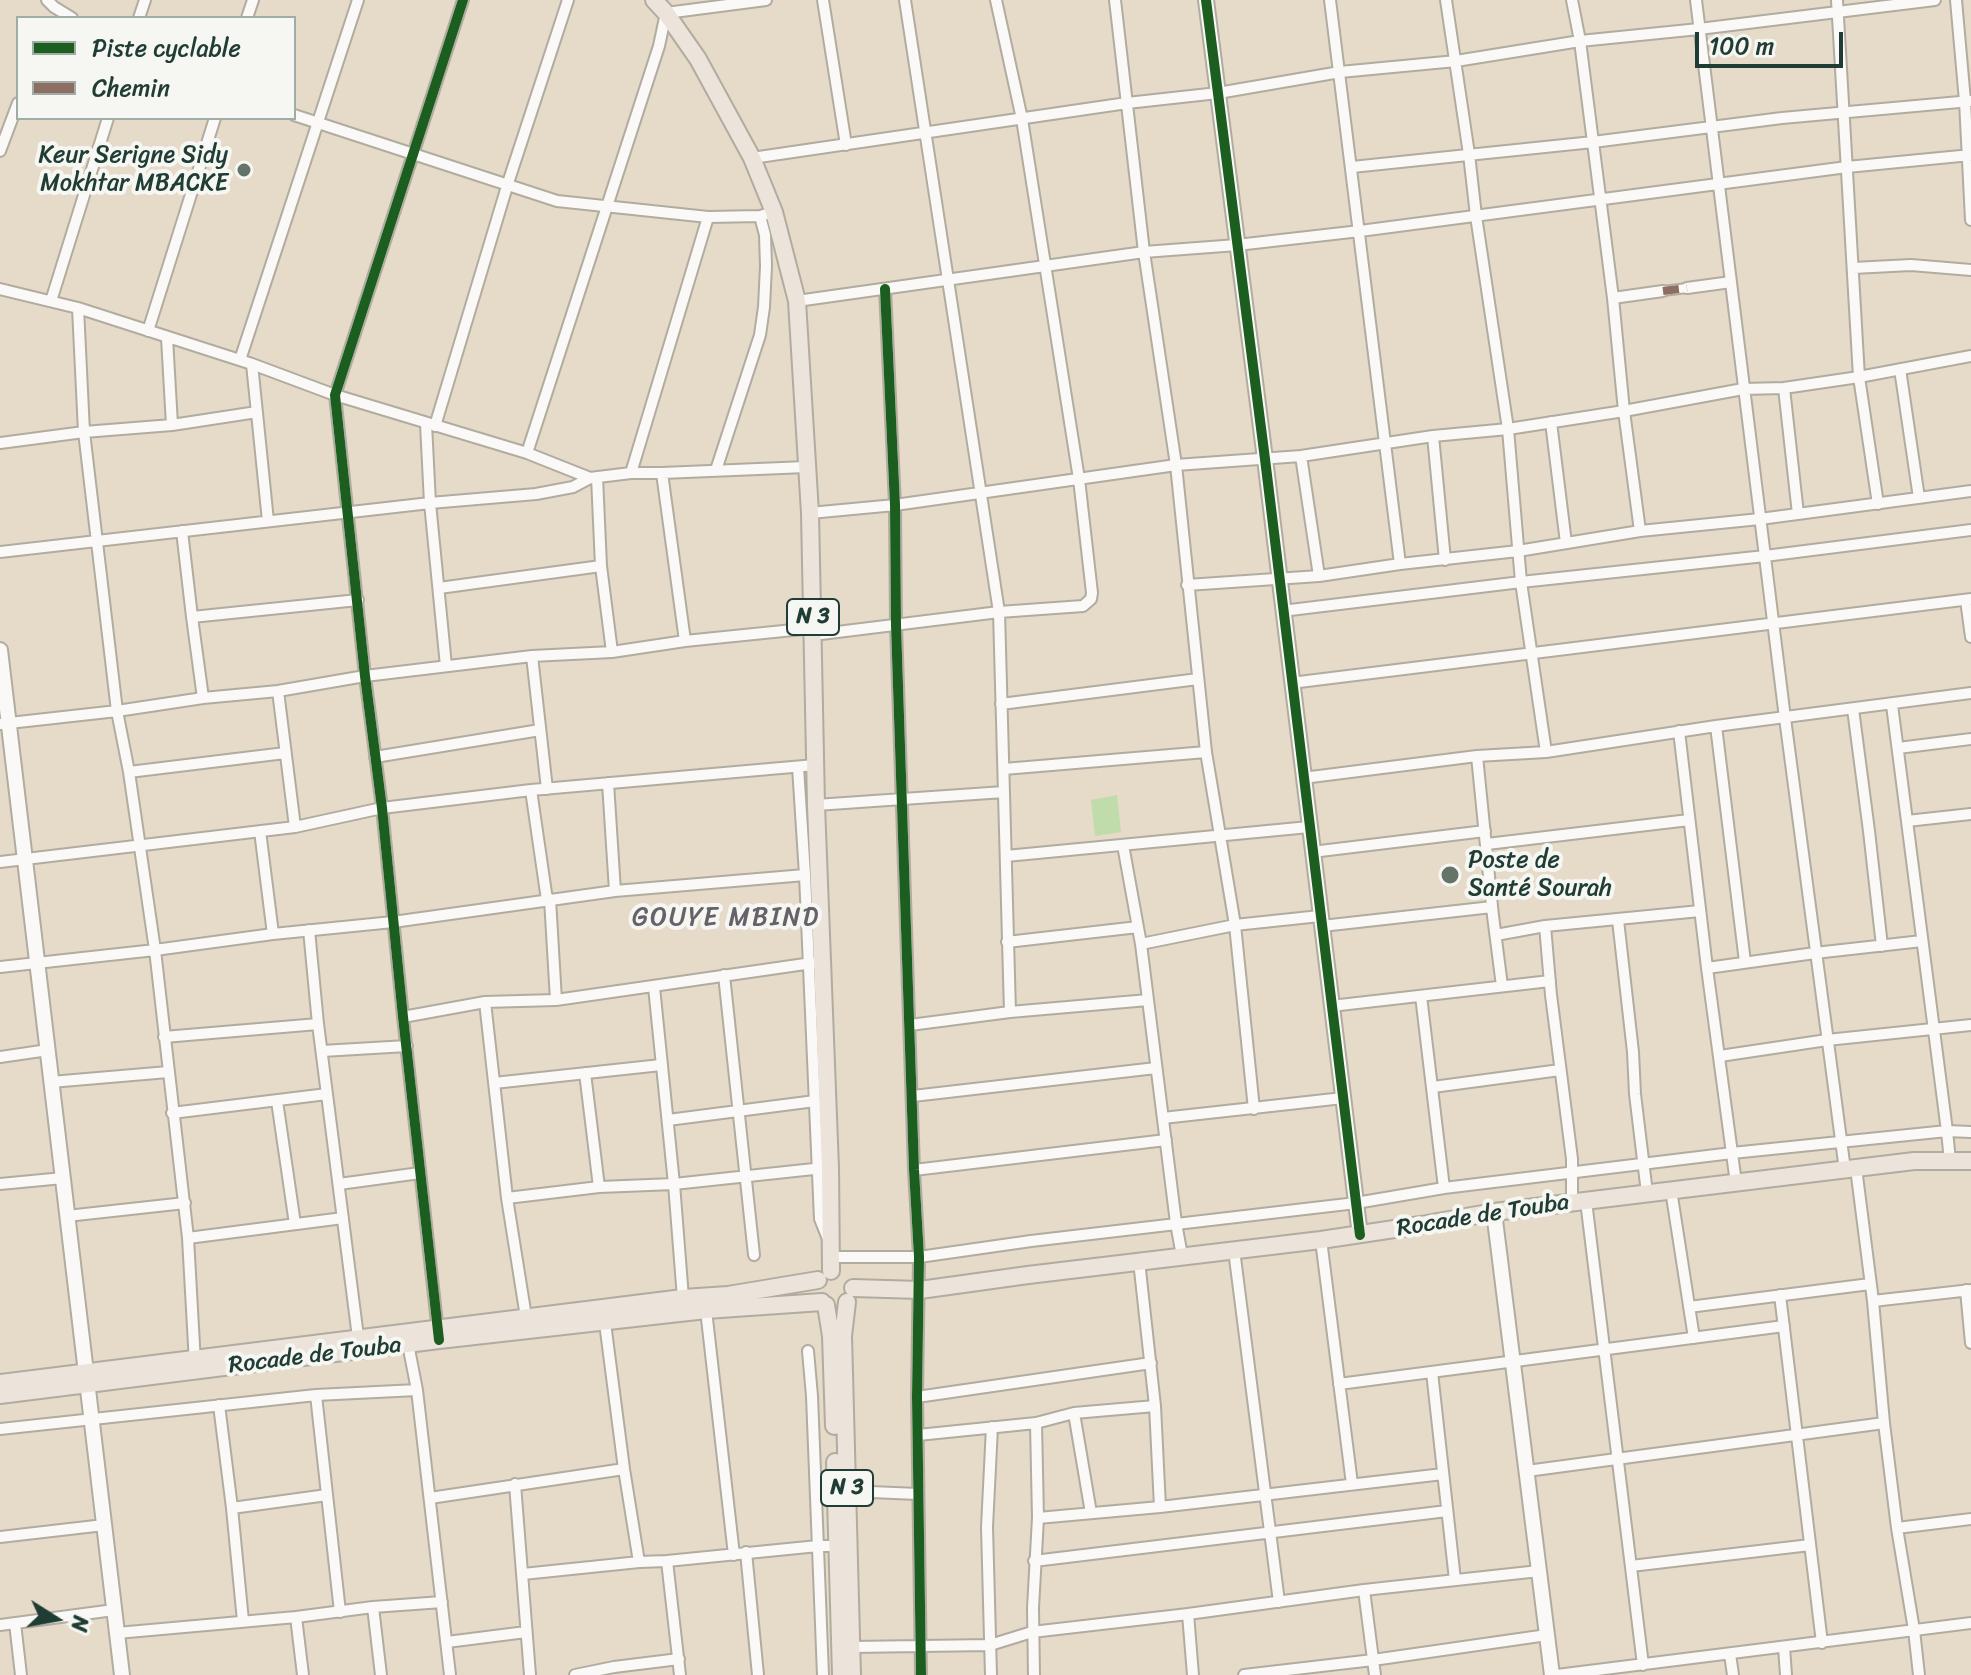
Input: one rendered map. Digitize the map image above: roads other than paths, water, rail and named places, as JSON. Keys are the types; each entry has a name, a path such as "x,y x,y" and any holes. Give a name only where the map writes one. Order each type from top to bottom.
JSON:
{"main road":[{"name":"N 3","path":"654,0 698,59 752,158 767,214 797,301 810,513 813,631 807,766 816,805 815,962 828,1262"},
{"name":"Rocade de Touba","path":"195,1365 358,1337 605,1323 706,1310 824,1303 837,1306 850,1295 920,1290 1360,1235 1494,1212 1914,1161 1971,1161"},
{"name":"Rocade de Touba","path":"0,1383 86,1378 408,1344 438,1334 526,1317 728,1295 828,1262"},
{"path":"824,1303 816,1289 828,1262 847,1275 852,1283 850,1295"},
{"name":"N 3","path":"850,1295 843,1336 852,1675"},
{"name":"N 3","path":"824,1303 831,1336 841,1675"},
{"name":"Rocade de Touba","path":"0,1395 86,1378"}],"street":[{"path":"240,360 358,0"},
{"path":"438,1334 335,395 463,0"},
{"path":"446,666 430,503 430,425 568,0"},
{"path":"527,453 659,46 666,13 766,0"},
{"path":"823,0 846,145"},
{"path":"905,0 999,612 1010,1012"},
{"path":"4,724 532,656 612,652 685,641 896,625 999,612 1083,606 1091,599 1092,593 1079,479 1022,119 996,0"},
{"path":"1115,0 1144,252 1176,465 1206,752 1235,925 1254,1109"},
{"path":"1206,0 1360,1235"},
{"path":"1330,0 1400,564"},
{"path":"1446,0 1508,429 1521,582 1546,752"},
{"path":"1572,0 1613,298 1640,531"},
{"path":"1696,0 1815,953 1842,1141 1850,1169 1873,1301 1884,1423 1919,1675"},
{"path":"1837,0 1859,377 1878,504"},
{"path":"752,158 1127,103 1218,93 1340,72 1456,61 1580,41 1935,0"},
{"path":"1956,0 1968,101 1971,220"},
{"path":"51,3 69,16"},
{"path":"1352,167 1968,101"},
{"path":"0,151 16,108"},
{"path":"296,116 557,201 708,217 767,214 760,335 716,470"},
{"path":"51,301 107,120"},
{"path":"148,331 214,120"},
{"path":"797,301 1144,252 1360,231 1847,167 1970,156"},
{"path":"631,473 708,217"},
{"path":"1853,268 1911,265 1971,270"},
{"path":"1613,298 1731,282"},
{"path":"0,289 78,308 252,364 335,395 527,453 594,477"},
{"path":"885,289 895,505 896,625 920,1290 917,1397 921,1675"},
{"path":"78,308 84,432 117,711 155,950 185,1203 195,1365"},
{"path":"167,338 172,425"},
{"path":"810,513 895,505 1176,465 1301,456 1433,436 1508,429 1743,389 1784,388 1859,377 1971,356"},
{"path":"252,364 268,521"},
{"path":"1900,369 1919,498"},
{"path":"1784,388 1798,514"},
{"path":"0,443 172,425 257,412"},
{"path":"1551,422 1566,543"},
{"path":"1433,436 1445,560"},
{"path":"1301,456 1319,576"},
{"path":"0,552 430,503 536,494 573,487 594,477 631,473 806,467"},
{"path":"662,473 685,641"},
{"path":"594,477 612,652"},
{"path":"1187,585 1319,576 1518,551 1640,531 1760,519 1971,491"},
{"path":"1282,611 1971,530"},
{"path":"182,531 203,698"},
{"path":"439,588 601,566"},
{"path":"192,617 358,600"},
{"path":"1291,683 1968,600 1971,637"},
{"path":"0,650 4,724 25,859 122,1675"},
{"path":"532,656 547,789"},
{"path":"1001,704 1198,679"},
{"path":"278,691 295,827"},
{"path":"1303,778 1477,756 1546,752 1679,731 1971,693"},
{"path":"1892,705 1950,1161"},
{"path":"1853,709 1882,946"},
{"path":"1716,726 1745,962"},
{"path":"375,757 540,730"},
{"path":"1679,731 1736,1183"},
{"path":"1898,748 1971,739"},
{"path":"1004,769 1206,752"},
{"path":"129,772 285,753"},
{"path":"1477,756 1502,986"},
{"path":"0,862 295,827 382,808 531,790 807,766 805,875 815,962 815,1101 824,1168 507,1198"},
{"path":"608,783 615,891"},
{"path":"531,790 549,900 556,1000"},
{"path":"816,805 1004,792"},
{"path":"1907,821 1971,814"},
{"path":"1487,844 1689,820"},
{"path":"1006,856 1309,827"},
{"path":"260,831 273,934"},
{"path":"1312,852 1485,831"},
{"path":"1123,845 1141,944 1182,1256"},
{"path":"0,967 393,922 615,891 805,875"},
{"path":"1141,944 1235,925 1492,907"},
{"path":"1496,935 1545,926 1700,911"},
{"path":"1618,920 1647,1193"},
{"path":"1545,926 1573,1173 1604,1349 1643,1665"},
{"path":"1007,942 1138,927"},
{"path":"309,930 358,1337"},
{"path":"1707,968 1922,941"},
{"path":"403,1017 485,1002 556,1000 815,962"},
{"path":"724,975 754,1255"},
{"path":"1331,1006 1550,981"},
{"path":"654,987 683,1298"},
{"path":"1421,996 1444,1188"},
{"path":"910,1025 1010,1012 1148,1000"},
{"path":"485,1002 507,1198 526,1317"},
{"path":"164,1037 318,1024"},
{"path":"1720,1056 1827,1040 1971,1025"},
{"path":"322,1051 407,1046"},
{"path":"0,1057 48,1050"},
{"path":"494,1083 661,1065"},
{"path":"913,1096 1156,1068"},
{"path":"1433,1087 1560,1070"},
{"path":"51,1082 168,1072"},
{"path":"585,1073 599,1187"},
{"path":"172,1113 327,1094"},
{"path":"1163,1118 1343,1098"},
{"path":"277,1101 295,1224"},
{"path":"668,1120 815,1101"},
{"path":"828,1262 919,1257 1732,1153 1947,1131 1971,1132"},
{"path":"914,1170 1166,1140"},
{"path":"339,1184 420,1173"},
{"path":"0,1184 63,1178"},
{"path":"1671,1190 1694,1338"},
{"path":"67,1216 185,1203"},
{"path":"1494,1212 1547,1635 1555,1675 1971,1623"},
{"path":"188,1238 343,1218"},
{"path":"1321,1240 1352,1484"},
{"path":"1234,1250 1279,1602"},
{"path":"1139,1261 1155,1406 1160,1507"},
{"path":"1689,1307 1870,1284"},
{"path":"1873,1301 1969,1290 1971,1343"},
{"path":"1780,1295 1822,1643"},
{"path":"706,1310 734,1555"},
{"path":"605,1323 639,1562"},
{"path":"1339,1384 1784,1326"},
{"path":"408,1344 417,1390 450,1675"},
{"path":"808,1351 823,1675"},
{"path":"917,1397 1151,1363"},
{"path":"1432,1372 1455,1580"},
{"path":"0,1429 316,1395 417,1390"},
{"path":"316,1395 340,1612"},
{"path":"219,1405 243,1621"},
{"path":"918,1435 1036,1423 1074,1413 1155,1406"},
{"path":"1074,1413 1091,1513"},
{"path":"1034,1675 1032,1632 1038,1518 1036,1423"},
{"path":"1527,1471 1884,1423"},
{"path":"991,1675 987,1527 992,1427"},
{"path":"430,1498 624,1469"},
{"path":"1038,1518 1443,1474"},
{"path":"515,1484 530,1675"},
{"path":"847,1491 918,1494"},
{"path":"232,1508 327,1495"},
{"path":"1034,1561 1447,1511"},
{"path":"1897,1528 1971,1519"},
{"path":"0,1537 104,1525"},
{"path":"1631,1566 1810,1545"},
{"path":"523,1574 837,1546"},
{"path":"746,1552 758,1675"},
{"path":"667,1561 680,1675"},
{"path":"851,1647 990,1645 1032,1632 1539,1571"},
{"path":"1364,1590 1375,1675"},
{"path":"117,1633 442,1602"},
{"path":"373,1607 381,1675"},
{"path":"0,1625 114,1610"},
{"path":"1188,1614 1193,1675"},
{"path":"296,1617 303,1675"},
{"path":"15,1623 21,1675"},
{"path":"447,1642 526,1632"},
{"path":"1244,1675 1547,1635"},
{"path":"1784,1647 1786,1675"},
{"path":"1730,1654 1733,1675"},
{"path":"575,1675 679,1659"}],"place":[{"name":"Keur Serigne Sidy Mokhtar MBACKE","path":"244,170"},
{"name":"Poste de Santé Sourah","path":"1450,875"}],"district":[{"name":"GOUYE MBIND","path":"726,918"}]}
